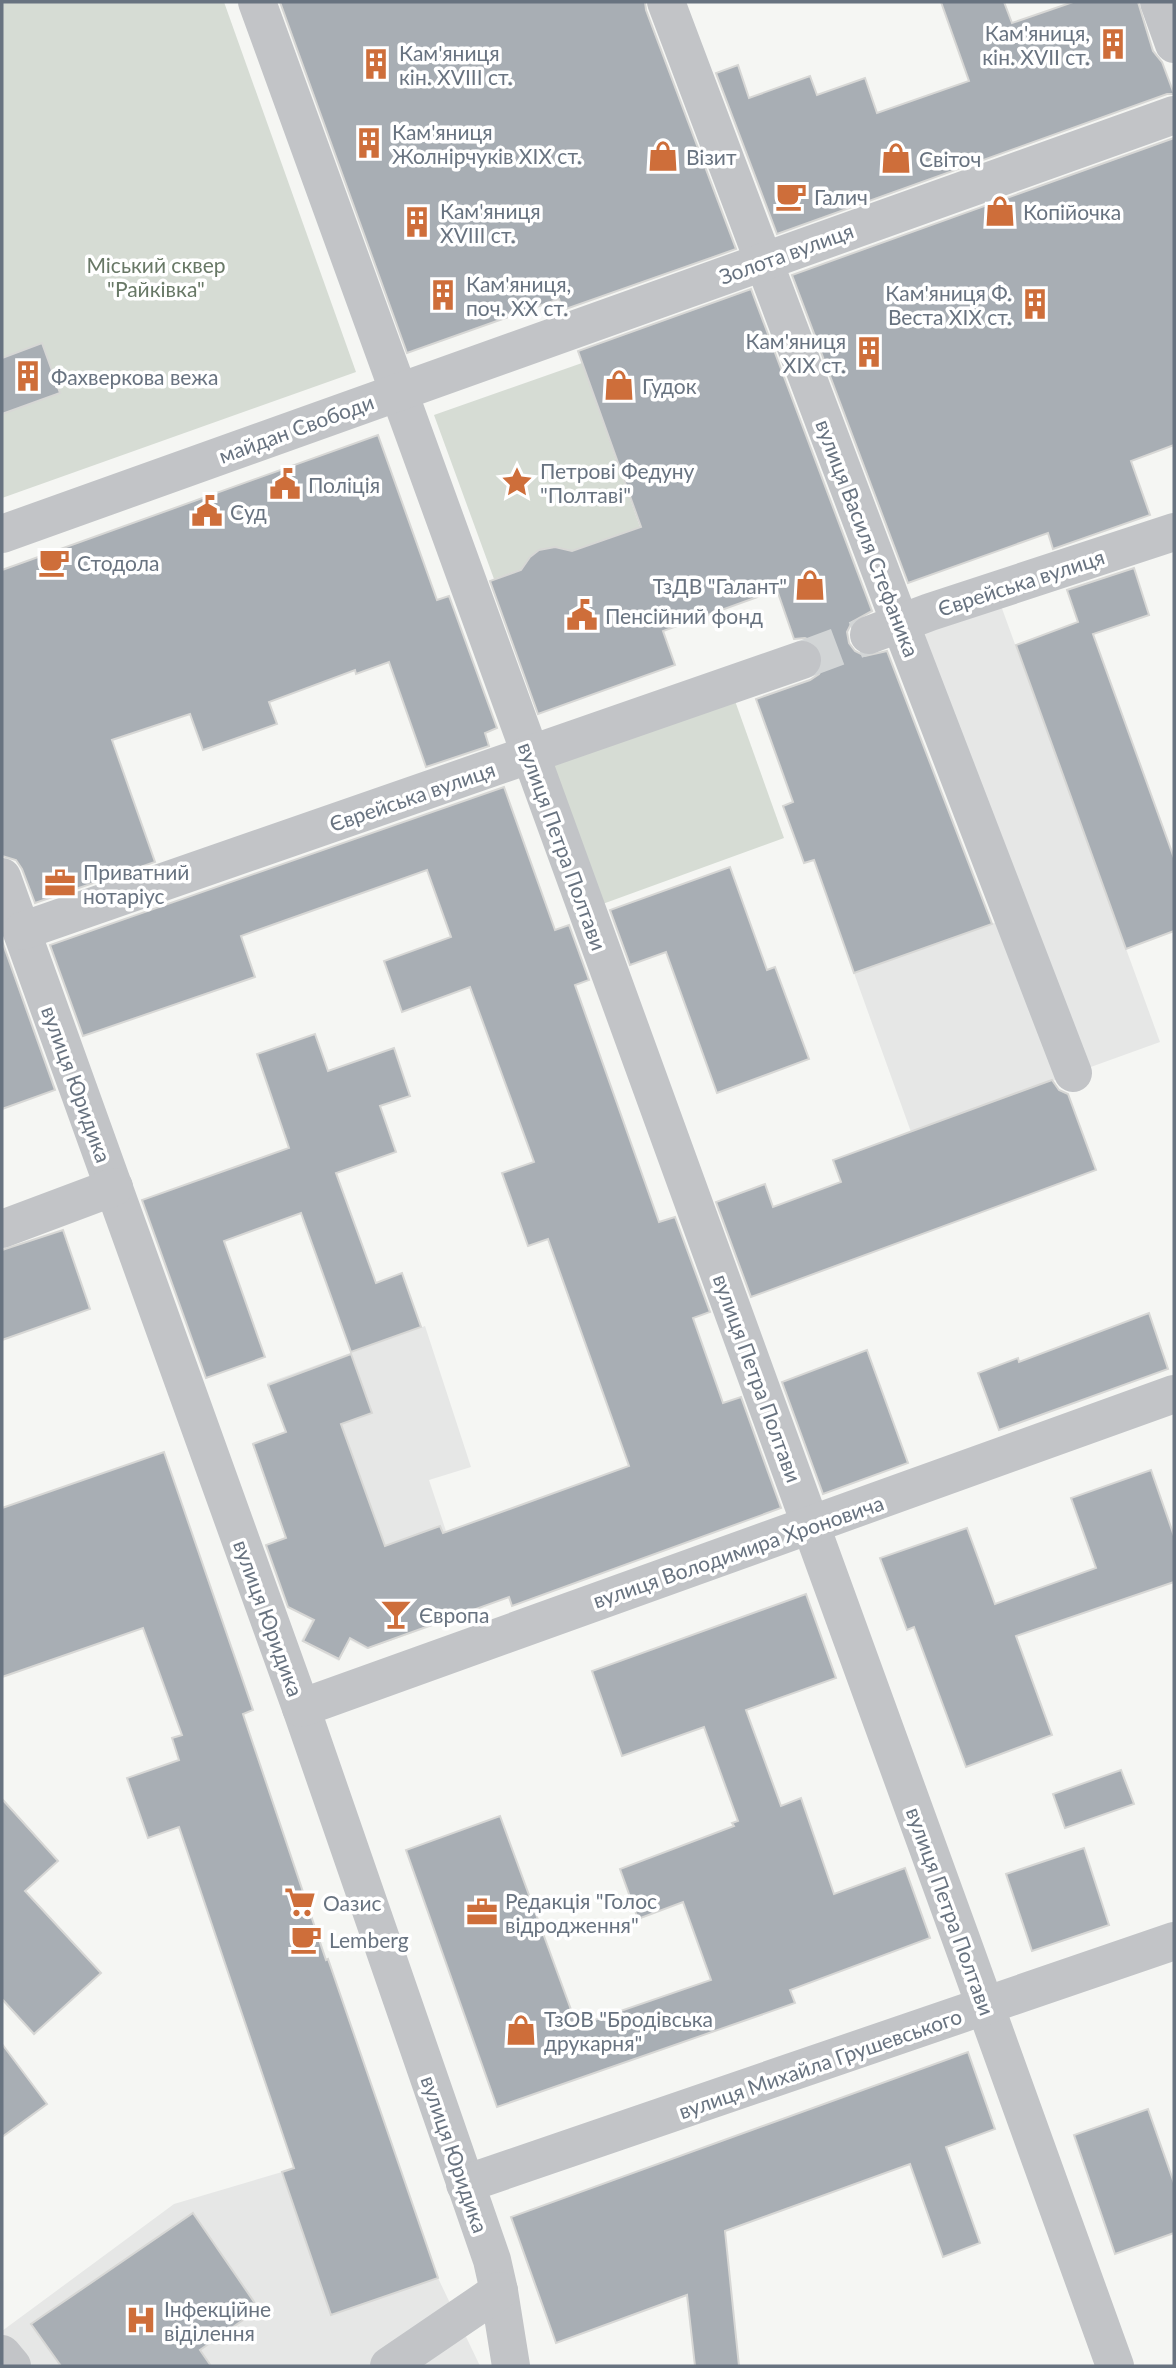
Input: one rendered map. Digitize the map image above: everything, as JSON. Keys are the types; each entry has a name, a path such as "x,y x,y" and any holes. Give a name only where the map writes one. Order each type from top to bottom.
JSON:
{"street":[{"name":"майдан Свободи","path":"2,534 397,392 257,2"},
{"name":"вулиця Василя Стефаника","path":"666,2 765,261 884,629 1073,1073"},
{"path":"1159,2 1174,44"},
{"name":"Золота вулиця","path":"397,392 1174,115"},
{"name":"вулиця Петра Полтави","path":"397,392 812,1526 1115,2366"},
{"name":"Єврейська вулиця","path":"884,629 1174,531"},
{"name":"Єврейська вулиця","path":"22,932 802,660"},
{"name":"вулиця Юридика","path":"2,877 301,1708 492,2260 511,2366"},
{"path":"2,1229 114,1187"},
{"name":"вулиця Володимира Хроновича","path":"301,1708 1174,1394"},
{"name":"вулиця Михайла Грушевського","path":"466,2184 1174,1941"},
{"path":"389,2366 499,2291"},
{"path":"2,2354 12,2366"}],"shaded area":[{"path":"1000,603 1160,1042 911,1132 854,973 1002,920 900,636"},
{"path":"425,1326 471,1467 429,1480 473,1612 367,1649 350,1640 339,1661 301,1641 312,1620 291,1609 268,1544 285,1537 252,1443 286,1431 267,1383"},
{"path":"282,2172 331,2315 438,2278 480,2366 2,2366 2,2331 174,2204"}],"green space":[{"name":"Міський сквер \"Райківка\"","path":"2,2 224,2 356,372 2,498"},
{"path":"582,363 640,527 571,551 555,547 539,550 522,569 494,579 434,415"},
{"path":"734,698 784,838 597,906 545,763"}],"building":[{"path":"280,2 645,2 736,249 563,310 559,299 407,353"},
{"path":"941,2 1004,2 1012,23 1073,2 1138,2 1153,51 1162,62 1174,94 1167,94 777,234 716,73 738,65 749,98 810,76 817,95 865,78 877,113 969,81"},
{"path":"1174,138 1174,445 1131,461 1150,515 1053,549 1048,533 908,583 792,275"},
{"path":"751,289 872,611 852,622 847,632 849,643 855,651 865,656 887,651 992,924 854,973 814,860 804,863 783,806 793,802 756,699 810,680 819,674 824,663 822,652 816,643 805,638 794,639 777,590 663,631 675,665 538,714 490,581 521,570 539,550 555,547 572,551 641,527 578,351"},
{"name":"Фахверкова вежа","path":"42,343 60,393 2,414 2,358"},
{"path":"378,435 437,600 449,596 497,728 485,733 489,746 426,767 389,662 356,674 355,670 269,702 277,724 203,750 190,714 112,740 155,862 35,903 16,860 2,856 2,570"},
{"path":"1134,568 1149,615 1093,634 1174,858 1174,931 1126,949 1016,645 1078,622 1067,590"},
{"path":"504,787 555,930 569,925 589,980 575,985 659,1222 675,1217 710,1312 693,1318 723,1403 741,1397 781,1508 512,1606 509,1597 368,1648 350,1638 339,1659 303,1641 314,1620 288,1607 266,1545 286,1538 253,1444 286,1432 268,1385 351,1354 372,1413 341,1424 385,1546 440,1526 443,1533 629,1466 548,1239 528,1246 502,1173 534,1162 470,987 402,1012 384,961 451,937 427,870 241,936 255,977 83,1036 50,945"},
{"path":"730,867 767,970 775,967 809,1059 717,1093 666,952 630,965 610,910"},
{"path":"2,941 55,1090 2,1109"},
{"path":"315,1034 328,1071 394,1048 410,1096 380,1106 396,1152 336,1173 376,1283 402,1273 421,1327 351,1352 301,1213 224,1241 265,1357 206,1378 142,1200 289,1148 257,1054"},
{"path":"1052,1080 1059,1090 1068,1094 1096,1170 751,1297 716,1202 765,1184 773,1207 841,1182 833,1160"},
{"path":"63,1230 90,1309 2,1340 2,1250"},
{"path":"1149,1313 1168,1369 999,1430 978,1373 1018,1358 1019,1362"},
{"path":"867,1350 908,1463 823,1494 782,1382"},
{"path":"164,1452 253,1710 243,1714 438,2278 331,2315 282,2172 294,2168 179,1827 148,1838 127,1778 179,1760 172,1738 182,1735 143,1628 2,1677 2,1508"},
{"path":"1151,1470 1174,1536 1174,1582 1016,1636 1052,1735 966,1767 914,1627 907,1630 880,1558 967,1528 995,1604 1096,1568 1071,1498"},
{"path":"806,1594 836,1678 746,1710 781,1806 801,1798 834,1894 905,1868 930,1938 790,1990 795,2003 497,2107 406,1850 500,1816 577,2026 711,1980 683,1902 638,1919 620,1869 734,1826 732,1823 738,1821 704,1727 622,1756 592,1671"},
{"path":"1121,1770 1134,1804 1065,1828 1053,1794"},
{"path":"2,1799 58,1861 25,1891 101,1973 34,2034 2,1999"},
{"path":"1084,1848 1109,1925 1032,1951 1006,1874"},
{"path":"2,2044 47,2104 2,2137"},
{"path":"968,2052 995,2129 946,2147 980,2243 943,2257 910,2164 725,2231 739,2366 695,2366 687,2295 556,2343 511,2217"},
{"path":"1148,2109 1174,2183 1174,2233 1115,2254 1074,2135"},
{"path":"193,2213 259,2309 200,2350 211,2366 61,2366 31,2324"}],"tunnel":[{"path":"802,660 869,635"}],"place":[{"name":"Кам'яниця, кін. XVII ст.","path":"1113,44"},
{"name":"Кам'яниця кін. XVIII ст.","path":"376,64"},
{"name":"Кам'яниця Жолнірчуків XIX ст.","path":"369,143"},
{"name":"Візит","path":"663,156"},
{"name":"Світоч","path":"896,158"},
{"name":"Галич","path":"791,196"},
{"name":"Копійочка","path":"1000,211"},
{"name":"Кам'яниця XVIII ст.","path":"417,222"},
{"name":"Кам'яниця, поч. XX ст.","path":"443,295"},
{"name":"Кам'яниця Ф. Веста XIX ст.","path":"1035,304"},
{"name":"Кам'яниця XIX ст.","path":"869,352"},
{"name":"Фахверкова вежа","path":"28,376"},
{"name":"Гудок","path":"619,385"},
{"name":"Петрові Федуну \"Полтаві\"","path":"517,482"},
{"name":"Поліція","path":"285,484"},
{"name":"Cуд","path":"207,511"},
{"name":"Стодола","path":"54,562"},
{"name":"ТзДВ \"Галант\"","path":"810,585"},
{"name":"Пенсійний фонд","path":"582,615"},
{"name":"Приватний нотаріус","path":"60,883"},
{"name":"Європа","path":"396,1614"},
{"name":"Оазис","path":"300,1902"},
{"name":"Редакція \"Голос відродження\"","path":"482,1912"},
{"name":"Lemberg","path":"306,1939"},
{"name":"ТзОВ \"Бродівська друкарня\"","path":"521,2030"},
{"name":"Інфекційне віділення","path":"141,2320"}]}
